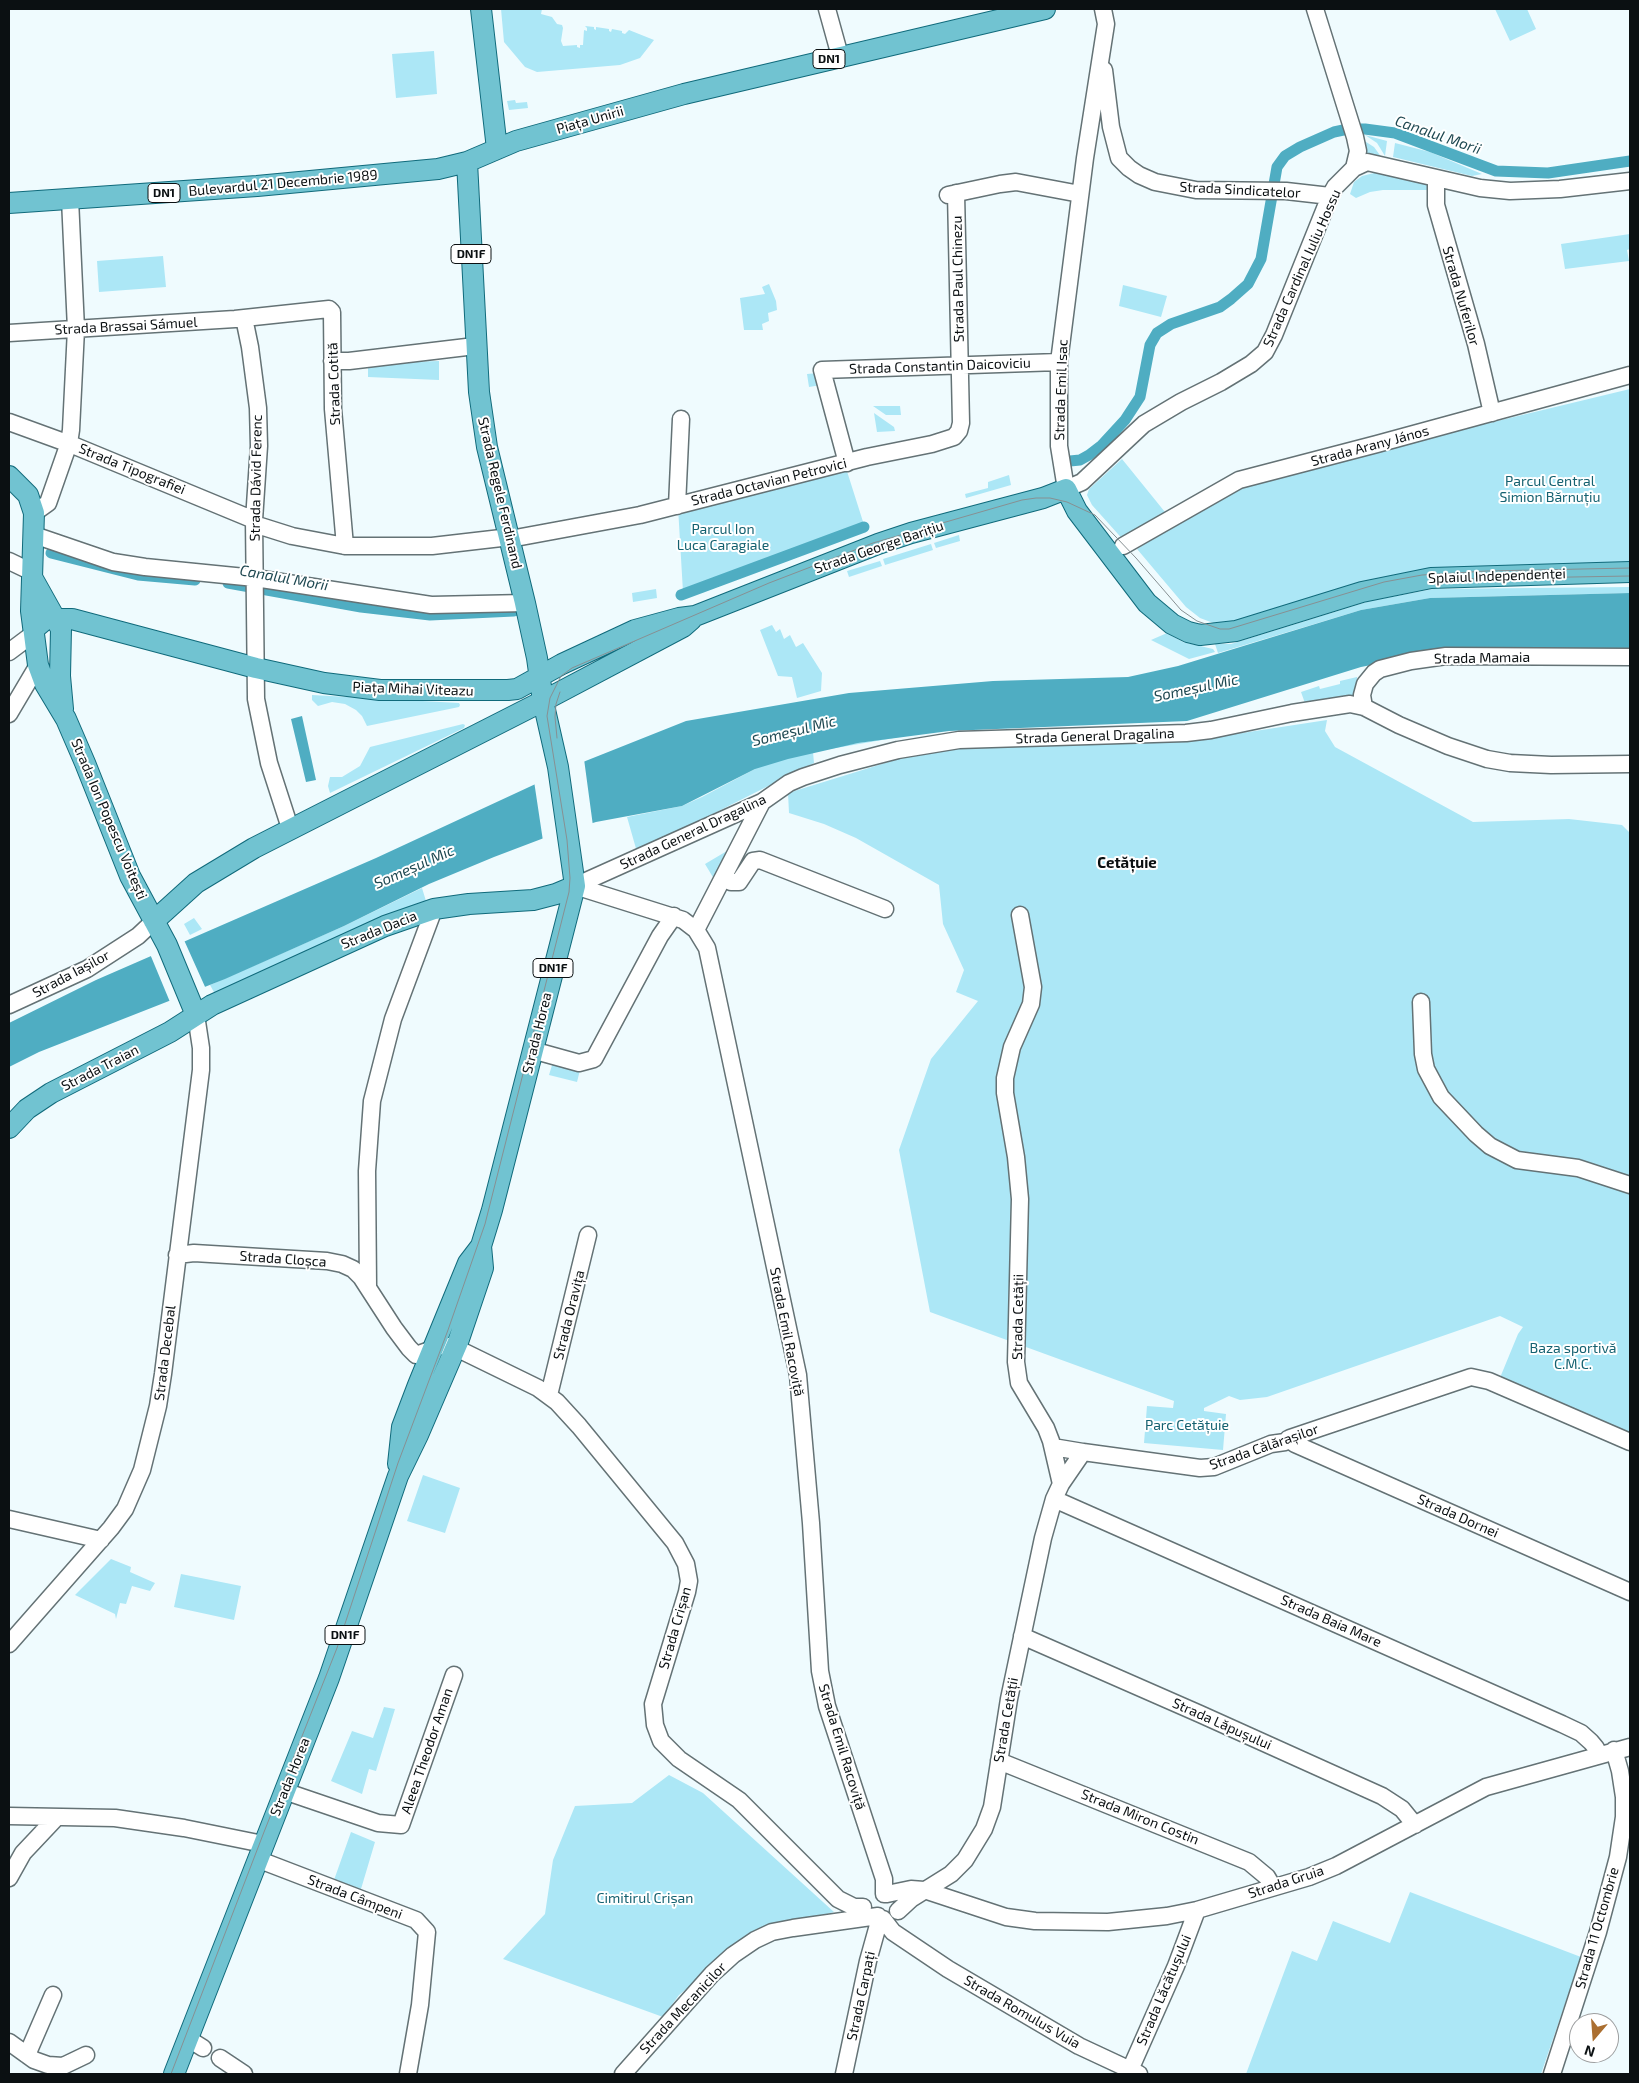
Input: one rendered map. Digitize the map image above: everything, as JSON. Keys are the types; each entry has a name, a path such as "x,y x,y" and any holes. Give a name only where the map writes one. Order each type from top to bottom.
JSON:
{"main road":[{"path":"481,9 497,148"},
{"name":"DN1","path":"840,56 1034,10"},
{"name":"Piața Unirii","path":"467,162 516,141 684,94 840,56"},
{"name":"Bulevardul 21 Decembrie 1989","path":"9,203 308,182 438,169 467,162"},
{"name":"Strada Regele Ferdinand","path":"467,162 475,346 479,392 488,447 525,603 543,701"},
{"path":"9,476 28,495 34,513"},
{"name":"Strada George Barițiu","path":"539,676 635,630 679,618 695,616 878,544 911,533 1043,498 1066,488"},
{"name":"Strada Emil Isac","path":"1066,488 1077,511 1147,603 1156,612 1172,624 1188,632 1200,635 1221,634"},
{"name":"Strada Ion Popescu Voitești","path":"34,513 31,592 33,632 38,665 46,684 66,719 130,876 167,945 193,1006"},
{"name":"Splaiul Independenței","path":"1221,634 1260,624 1362,592 1431,578 1630,572"},
{"name":"Strada Ion Popescu Voitești","path":"33,575 54,618 59,624 62,636 60,684 66,719"},
{"name":"Strada George Barițiu","path":"543,701 683,627 695,616"},
{"path":"33,632 43,621 54,618"},
{"name":"Piața Mihai Viteazu","path":"54,618 84,621 256,668 324,683 398,691 500,691 517,689 539,676"},
{"path":"154,921 178,897 211,872 290,828 543,701"},
{"name":"Strada Horea","path":"398,1476 402,1427 468,1263 481,1246 492,1210 575,886 570,839 558,767 543,701"},
{"name":"Strada Dacia","path":"193,1006 212,1005 385,926 434,909 469,904 533,900 556,894 575,886"},
{"name":"Strada Traian","path":"9,1128 27,1109 51,1093 170,1032 193,1006"},
{"name":"Strada Horea","path":"174,2074 195,2043 260,1852 340,1650 398,1476 418,1435 455,1347 483,1268 481,1246"}],"street":[{"path":"827,9 840,56"},
{"name":"Strada Emil Isac","path":"1066,488 1059,446 1059,362 1080,194 1106,24 1103,9"},
{"path":"1315,9 1355,136 1358,151 1354,168"},
{"name":"Strada Sindicatelor","path":"1102,48 1111,127 1119,158 1129,168 1156,182 1196,190 1273,191 1330,196"},
{"path":"1354,168 1367,162 1480,188 1518,191 1560,189 1630,181"},
{"name":"Strada Cardinal Iuliu Hossu","path":"1066,488 1078,484 1089,476 1144,424 1228,378 1265,352 1274,335 1330,196 1335,187 1354,168"},
{"name":"Strada Nuferilor","path":"1436,178 1436,205 1476,344 1492,413"},
{"name":"Strada Paul Chinezu","path":"960,364 952,194 1016,182 1080,194"},
{"path":"34,513 48,503 69,444 76,329 70,199"},
{"name":"Strada Cotită","path":"244,318 330,309 332,312 333,409 345,546"},
{"name":"Strada Brassai Sámuel","path":"9,333 244,318"},
{"name":"Strada Dávid Ferenc","path":"244,318 258,408 254,522 256,668"},
{"path":"332,361 349,361 475,346"},
{"name":"Strada Constantin Daicoviciu","path":"847,463 822,370 1059,362"},
{"name":"Strada Octavian Petrovici","path":"510,538 640,515 954,437 959,432 961,424 960,364"},
{"name":"Strada Arany János","path":"1123,546 1239,480 1630,375"},
{"path":"677,506 681,419"},
{"name":"Strada Tipografiei","path":"9,422 69,444 254,522 292,536 345,546 432,546 510,538"},
{"path":"34,535 113,562 255,584 431,605 525,603"},
{"path":"9,562 33,575"},
{"path":"9,652 33,632"},
{"name":"Strada Mamaia","path":"1364,707 1362,695 1365,684 1374,674 1380,669 1411,661 1446,656 1630,657"},
{"path":"9,714 38,665"},
{"path":"256,668 256,699 269,763 290,828"},
{"name":"Strada General Dragalina","path":"575,886 762,802 789,783 817,772 920,746 960,740 1186,733 1220,729 1343,705 1364,707 1434,740 1487,759 1551,765 1630,764"},
{"path":"696,930 762,802"},
{"path":"724,878 731,882 739,882 753,862 760,860 885,909"},
{"path":"620,866 615,873 613,885 622,900"},
{"name":"Strada Emil Racoviță","path":"575,886 674,916 696,930 704,941 711,962 798,1375 811,1523 820,1672 823,1689 884,1879 873,1909 887,1916"},
{"path":"368,1286 367,1171 372,1101 393,1018 434,909"},
{"name":"Strada Cetății","path":"887,1916 951,1874 965,1860 976,1844 992,1807 1008,1699 1057,1491 1053,1446 1046,1428 1020,1383 1016,1362 1020,1199 1016,1157 1005,1093 1005,1078 1010,1055 1031,1004 1033,987 1020,915"},
{"path":"532,1050 579,1063 594,1058 660,936 674,916"},
{"name":"Strada Iașilor","path":"9,1005 86,969 138,936 154,921"},
{"path":"1421,1002 1423,1054 1426,1069 1441,1097 1476,1134 1490,1146 1517,1160 1578,1168 1630,1185"},
{"name":"Strada Decebal","path":"9,1644 101,1540 124,1509 137,1485 146,1454 158,1406 163,1374 201,1070 201,1048 193,1006"},
{"name":"Strada Oravița","path":"549,1395 588,1235"},
{"name":"Strada Cloșca","path":"177,1255 194,1253 327,1261 353,1269 368,1286 394,1328 412,1352 418,1355 433,1348"},
{"name":"Strada Crișan","path":"433,1348 455,1347 549,1395 579,1426 675,1543 686,1564 688,1581 687,1592 653,1704 656,1725 661,1741 680,1759 739,1800 838,1899 854,1907 877,1899"},
{"name":"Strada Călărașilor","path":"1053,1446 1200,1468 1214,1467 1288,1439 1461,1380 1478,1377 1630,1442"},
{"name":"Strada Dornei","path":"1288,1439 1291,1442 1630,1592"},
{"path":"1057,1491 1083,1452"},
{"name":"Strada Baia Mare","path":"1057,1491 1562,1724 1581,1734 1591,1742 1596,1748 1598,1755"},
{"path":"9,1519 101,1540"},
{"name":"Strada Lăpușului","path":"1022,1636 1382,1796 1402,1809 1415,1824"},
{"name":"Aleea Theodor Aman","path":"284,1791 378,1824 401,1825 454,1675"},
{"name":"Strada Gruia","path":"924,1890 1006,1917 1035,1921 1140,1920 1197,1910 1336,1866 1486,1787 1625,1749"},
{"name":"Strada 11 Octombrie","path":"1552,2074 1598,1932 1618,1857 1624,1817 1624,1797 1620,1771 1625,1749"},
{"name":"Strada Miron Costin","path":"999,1761 1235,1855 1249,1862 1266,1877 1273,1887"},
{"name":"Strada Câmpeni","path":"9,1816 115,1818 184,1828 260,1852 416,1920 426,1932 420,2004 408,2074"},
{"path":"9,1878 23,1853 56,1818"},
{"name":"Strada Cetății","path":"877,1899 911,1889 924,1890"},
{"name":"Strada Romulus Vuia","path":"877,1899 894,1896 898,1902 887,1916 892,1932 1103,2066 1134,2072"},
{"name":"Strada Mecanicilor","path":"832,1921 877,1899"},
{"name":"Strada Lăcătușului","path":"1134,2072 1197,1910"},
{"name":"Strada Mecanicilor","path":"624,2074 712,1974 733,1955 755,1940 772,1932 832,1921 887,1916"},
{"name":"Strada Carpați","path":"844,2074 868,1961 887,1916"},
{"path":"27,2055 53,1996"},
{"path":"9,2042 34,2060 48,2064 63,2066 86,2055"},
{"path":"220,2058 244,2074"}],"green space":[{"path":"501,9 542,9 541,14 552,17 557,24 562,25 561,41 563,46 577,45 580,48 580,45 583,45 584,30 587,31 585,26 594,27 596,30 596,27 609,29 611,32 612,29 622,31 625,34 629,30 654,40 640,58 620,65 537,72 525,67 504,42"},
{"path":"1495,9 1527,9 1536,29 1510,41"},
{"path":"434,51 437,94 396,98 392,54"},
{"path":"515,100 516,103 527,102 528,108 509,110 507,101"},
{"path":"1365,135 1387,141 1385,156 1377,143"},
{"path":"1363,140 1374,147 1382,158 1364,156"},
{"path":"1395,143 1430,152 1482,174 1472,176 1393,157"},
{"path":"1378,172 1430,185 1429,190 1383,190 1370,192 1356,198 1350,194 1354,182 1362,176"},
{"path":"1630,234 1630,249 1627,250 1629,261 1565,269 1561,244"},
{"path":"163,256 166,287 99,292 97,261"},
{"path":"769,284 776,301 777,310 768,313 769,321 762,324 763,330 744,330 740,298 765,294 762,287"},
{"path":"1123,285 1167,296 1161,317 1119,306"},
{"path":"439,361 439,380 368,377 368,363"},
{"path":"818,373 821,385 809,387 807,374"},
{"name":"Parcul Central Simion Bărnuțiu","path":"1630,389 1630,567 1472,569 1235,624 1216,624 1200,618 1186,607 1137,549 1240,483"},
{"path":"873,406 900,406 901,415 886,415"},
{"path":"874,413 894,427 895,431 877,432"},
{"path":"1122,459 1169,517 1126,543 1092,505 1087,495 1089,489"},
{"name":"Parcul Ion Luca Caragiale","path":"845,465 865,528 683,592 678,507"},
{"path":"1009,475 1011,485 966,498 965,494 988,488 988,482"},
{"path":"959,535 960,541 936,548 934,543"},
{"path":"931,544 933,550 885,565 883,559"},
{"path":"880,561 882,566 849,577 847,571"},
{"path":"1630,587 1630,593 1430,598 1361,610 1218,653 1215,644 1231,644 1370,601 1433,589"},
{"path":"656,589 657,598 633,602 632,593"},
{"path":"772,625 776,632 780,629 784,639 790,635 796,647 803,643 822,673 821,691 797,698 792,677 778,676 760,630"},
{"path":"1167,633 1183,642 1213,649 1215,652 1189,659 1151,640"},
{"path":"1357,677 1358,697 1306,706 1301,692 1319,686 1320,689 1340,684 1340,681"},
{"path":"312,695 459,703 460,705 459,707 367,726 362,716 356,710 345,704 332,702 318,706 312,700"},
{"path":"1327,720 1325,731 1335,747 1473,822 1569,819 1622,825 1630,833 1630,1444 1497,1385 1518,1334 1523,1327 1500,1316 1267,1397 1240,1400 1229,1396 1204,1408 1204,1411 1226,1414 1223,1450 1144,1443 1147,1406 1173,1408 1174,1401 930,1312 899,1150 931,1059 978,1001 956,992 964,970 943,924 939,885 856,838 824,824 789,813 788,793 911,755 945,748 1190,739"},
{"path":"465,725 464,728 330,793 328,786 330,777 342,777 360,766 370,747"},
{"path":"905,736 813,752 814,763 637,852 627,817 682,806 702,797 755,769 757,758"},
{"path":"737,845 717,884 705,864"},
{"path":"422,888 426,901 215,994 210,985 344,926"},
{"path":"194,918 202,929 190,935 184,924"},
{"path":"553,1062 580,1070 577,1082 549,1075"},
{"path":"423,1475 460,1488 445,1533 407,1521"},
{"path":"111,1559 131,1567 130,1572 155,1583 150,1591 132,1586 126,1604 120,1603 116,1619 115,1614 75,1595"},
{"path":"181,1574 241,1586 234,1620 174,1607"},
{"path":"384,1707 395,1709 376,1771 369,1769 362,1794 331,1781 352,1731 373,1738"},
{"name":"Cimitirul Crișan","path":"669,1775 703,1793 834,1912 752,1936 679,1995 663,2017 503,1959 545,1914 553,1860 575,1806 632,1803"},
{"path":"351,1832 375,1842 361,1889 334,1880"},
{"path":"1410,1892 1581,1957 1541,2074 1246,2074 1292,1951 1317,1961 1333,1921 1390,1943"}],"water":[{"name":"Someșul Mic","path":"1630,593 1630,652 1421,655 1361,667 1187,721 949,731 858,743 788,759 755,769 682,806 596,822 544,838 494,857 429,884 344,926 225,979 39,1052 9,1067 9,1023 96,980 376,858 583,762 686,721 849,693 993,681 1128,677 1178,666 1361,610 1430,598"},
{"path":"302,716 316,780 306,782 291,719"}],"pier":[{"path":"584,759 593,826 543,841 534,781"},
{"path":"184,940 206,989 170,1002 150,954"}],"waterway":[{"name":"Canalul Morii","path":"1070,461 1080,460 1089,455 1102,445 1125,420 1140,397 1150,345 1157,333 1171,324 1220,307 1248,284 1261,259 1277,167 1285,156 1300,147 1334,132 1348,129 1365,129 1395,133 1496,171 1548,173 1630,161"},
{"name":"Canalul Morii","path":"681,595 864,527"},
{"name":"Canalul Morii","path":"51,553 138,575 195,580"},
{"name":"Canalul Morii","path":"228,583 361,607 430,615 514,611"}],"tram line":[{"path":"171,2074 337,1648 398,1463 485,1224 569,892 570,878 567,840 547,716 550,698 561,676 572,668 769,583 873,543 1022,500 1036,498 1050,498 1067,502 1095,515 1136,558 1181,610 1197,621 1220,629 1229,629 1384,582 1422,575 1487,571 1630,568"},
{"path":"1458,579 1630,576"},
{"path":"557,738 555,717 556,704 560,692"}],"district":[{"name":"Cetățuie","path":"1127,863"}],"park label":[{"name":"Baza sportivă C.M.C.","path":"1573,1356"},
{"name":"Parc Cetățuie","path":"1187,1425"}]}
